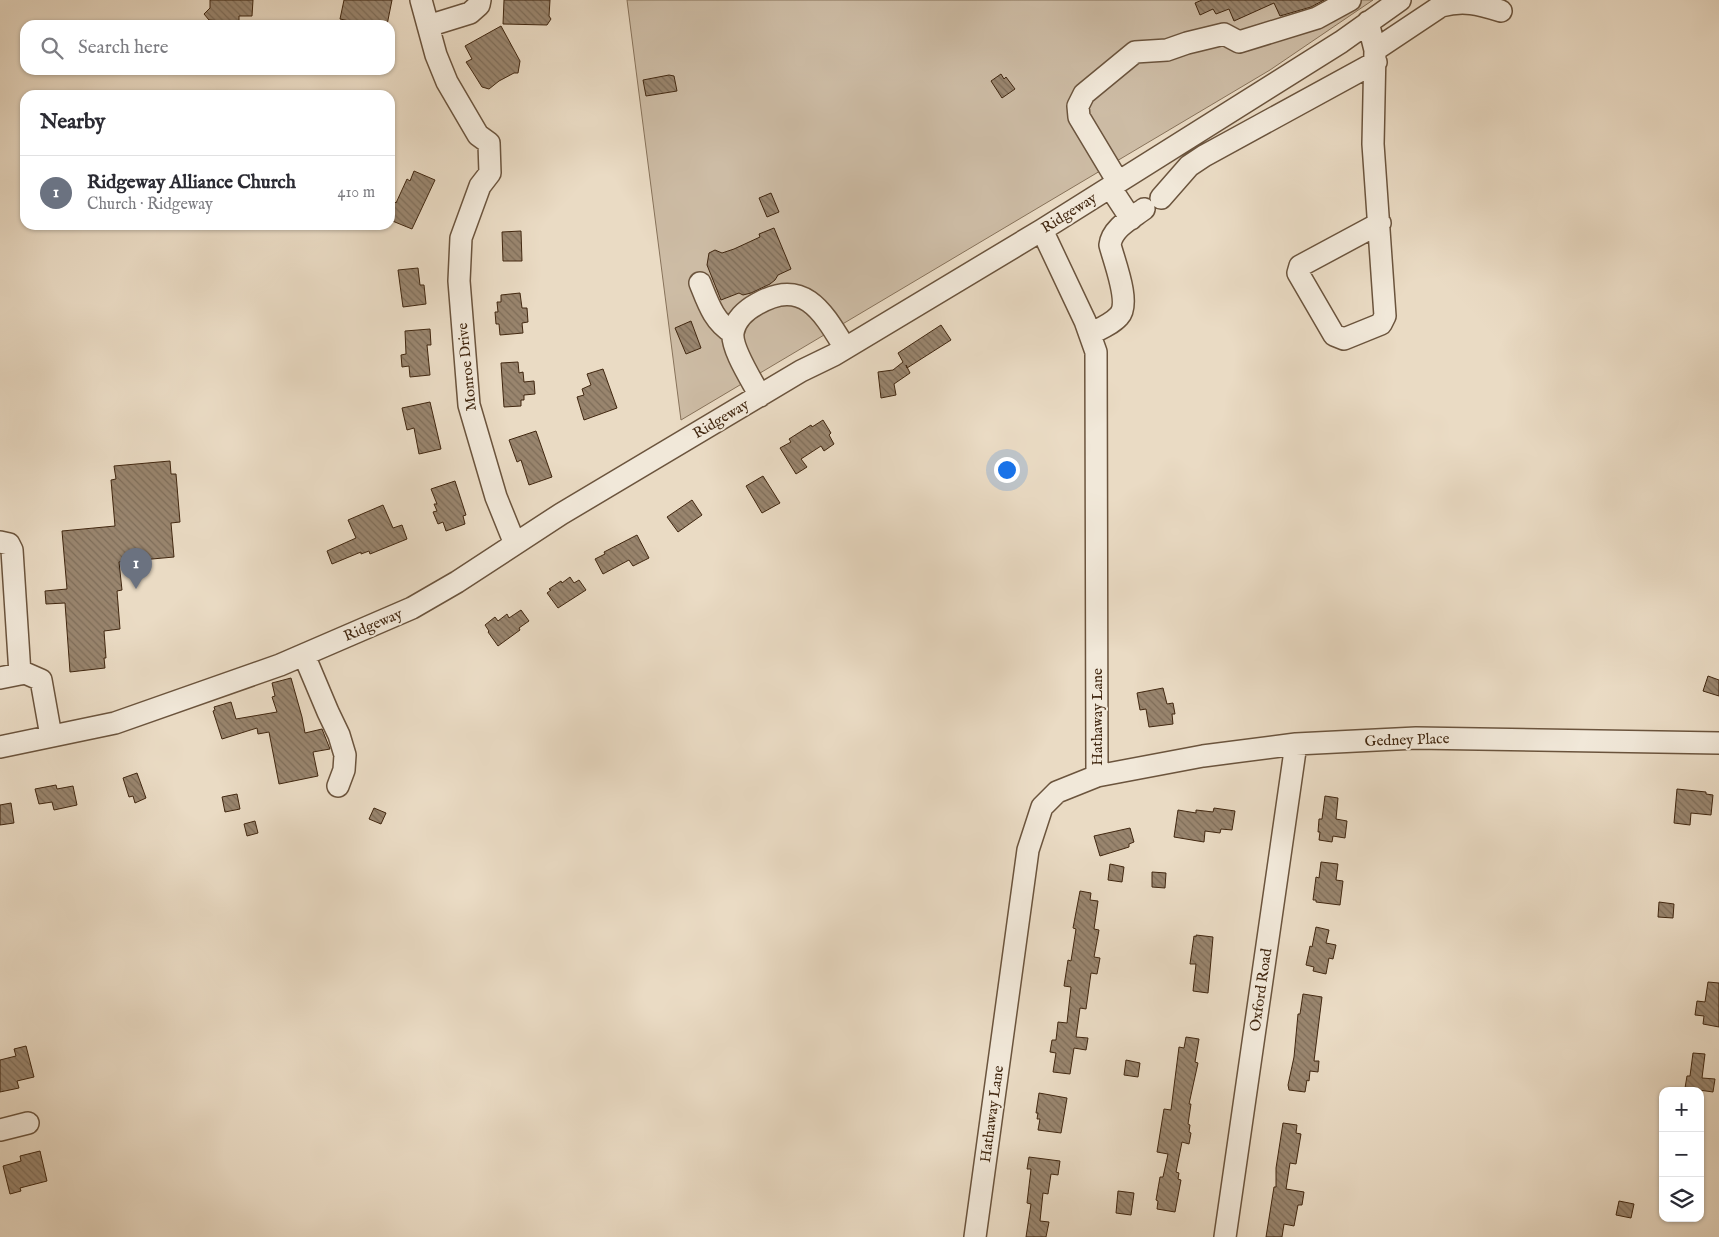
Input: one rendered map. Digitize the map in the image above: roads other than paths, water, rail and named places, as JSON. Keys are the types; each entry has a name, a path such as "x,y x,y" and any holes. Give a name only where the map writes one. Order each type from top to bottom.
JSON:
{"street":[{"path":"421,0 428,26 470,13 479,5 480,0"},
{"path":"1145,208 1114,185 1079,117 1078,106 1084,94 1135,52 1167,50 1224,34 1239,42 1317,18 1350,0"},
{"name":"Ridgeway","path":"0,747 115,723 280,665 412,608 561,514 1042,230 1341,42 1400,0"},
{"path":"1090,334 1110,324 1120,316 1124,309 1124,297 1110,245 1111,239 1116,231 1145,208 1189,166 1279,115 1376,56 1441,6 1453,1 1467,1 1501,11"},
{"path":"1368,22 1376,56 1373,144 1380,222 1385,316 1381,324 1344,339 1334,335 1298,273 1298,269 1300,266 1380,222"},
{"name":"Monroe Drive","path":"428,26 446,82 478,135 480,186 461,238 459,281 469,405 496,498 515,544"},
{"path":"1265,90 1279,115"},
{"name":"Hathaway Lane","path":"975,1237 1028,850 1042,807 1057,792 1097,776 1096,352 1085,320 1042,230"},
{"path":"700,282 713,315 724,328 733,334"},
{"path":"760,396 735,347 733,334 739,318 766,298 789,294 802,296 816,305 845,348"},
{"path":"0,542 9,544 12,550 10,676 26,673 41,680 51,736"},
{"path":"304,655 339,735 345,754 344,770 338,786"},
{"name":"Gedney Place","path":"1097,776 1203,756 1296,744 1416,738 1719,743"},
{"name":"Oxford Road","path":"1225,1237 1296,744"},
{"path":"0,1130 28,1123"}],"place":[{"name":"Ridgeway Alliance Church","path":"136,589"}]}
